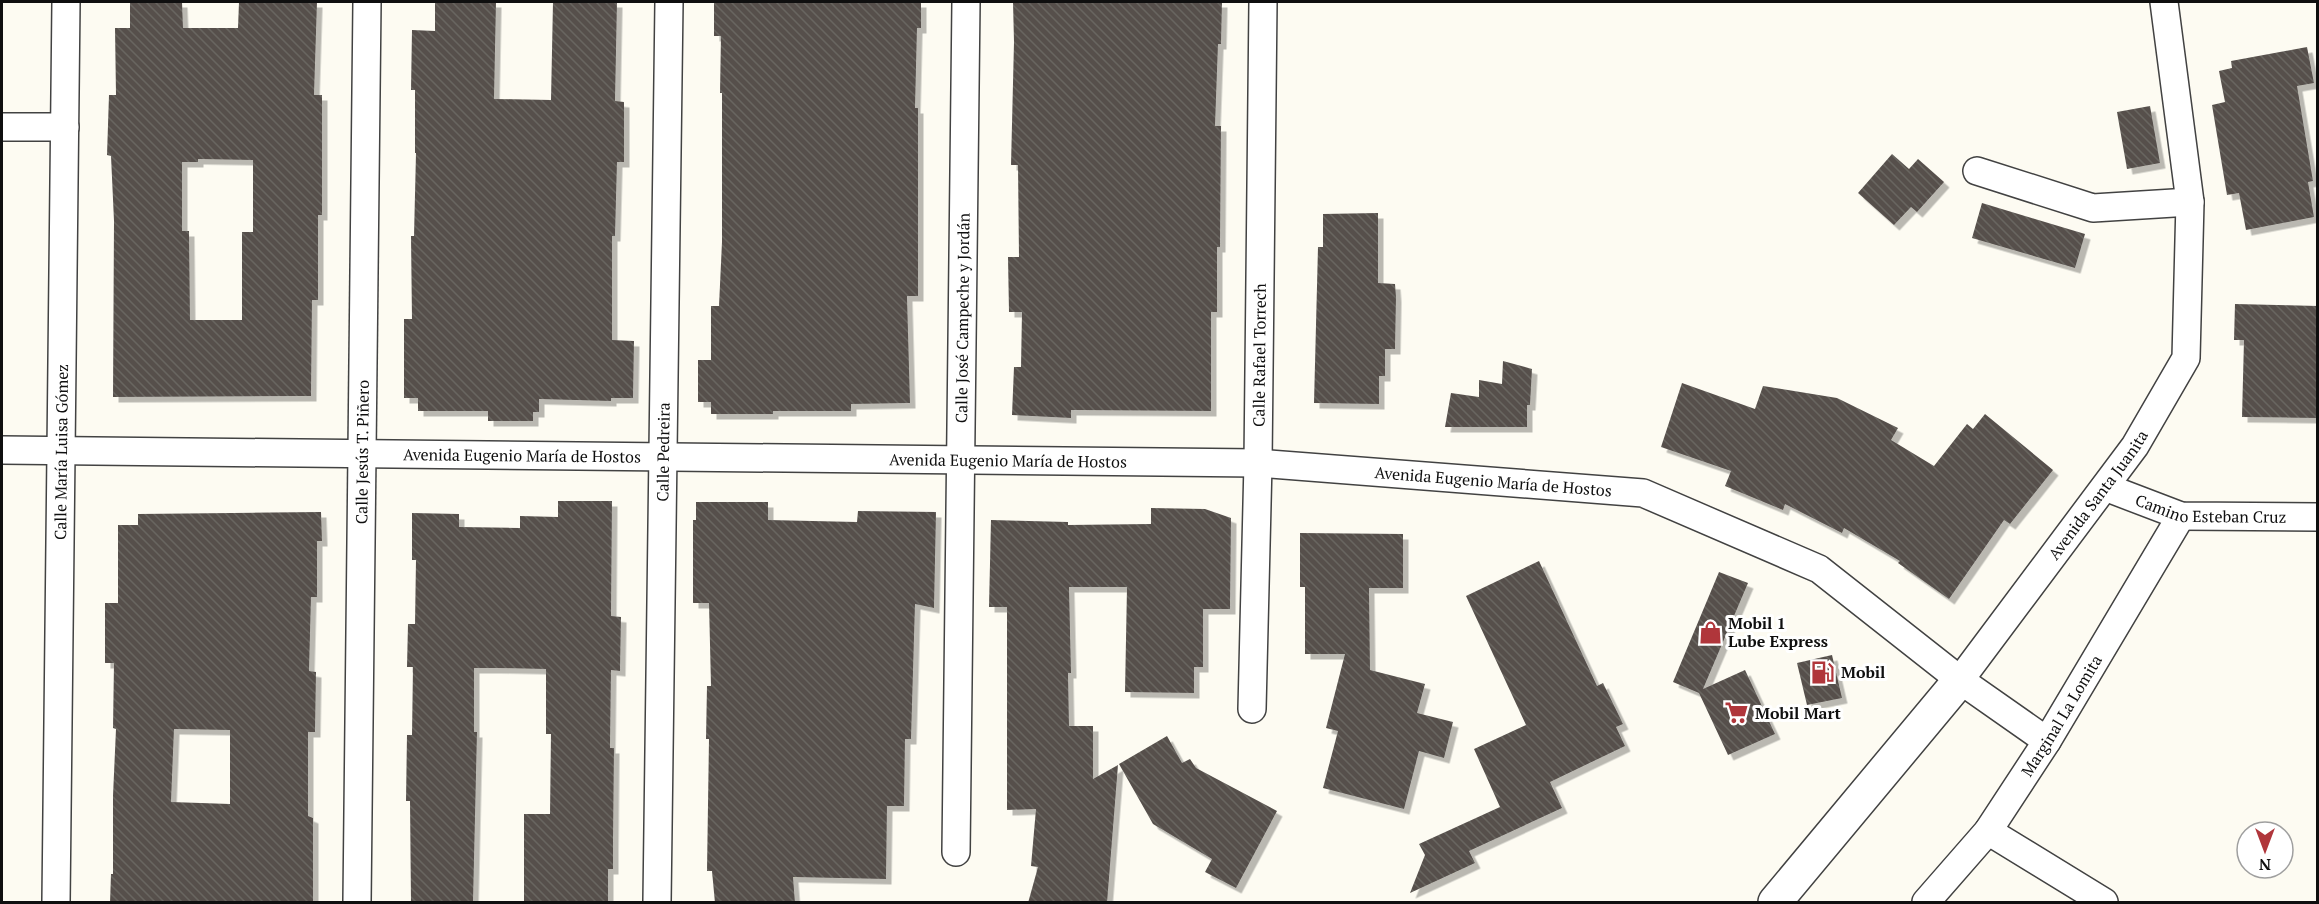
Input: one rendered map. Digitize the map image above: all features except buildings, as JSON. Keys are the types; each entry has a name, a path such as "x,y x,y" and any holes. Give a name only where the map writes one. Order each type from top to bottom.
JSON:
{"street":[{"name":"Calle María Luisa Gómez","path":"56,903 66,2"},
{"name":"Calle Jesús T. Piñero","path":"357,903 367,2"},
{"name":"Calle Pedreira","path":"657,903 669,2"},
{"name":"Calle José Campeche y Jordán","path":"956,852 966,2"},
{"name":"Calle Rafael Torrech","path":"1252,709 1258,463 1263,2"},
{"name":"Avenida Santa Juanita","path":"1775,903 1960,680 2135,446 2186,358 2190,202 2164,2"},
{"path":"2,127 65,127"},
{"path":"1977,171 2093,208 2190,202"},
{"name":"Avenida Eugenio María de Hostos","path":"2,450 1258,463 1643,493 1819,569 1960,680 2047,741"},
{"name":"Camino Esteban Cruz","path":"2105,487 2181,516 2318,517"},
{"name":"Marginal La Lomita","path":"1926,903 1988,831 2047,741 2181,516"},
{"path":"1988,831 2104,903"}],"place":[{"name":"Mobil 1 Lube Express","path":"1710,632"},
{"name":"Mobil","path":"1823,672"},
{"name":"Mobil Mart","path":"1737,713"}]}
